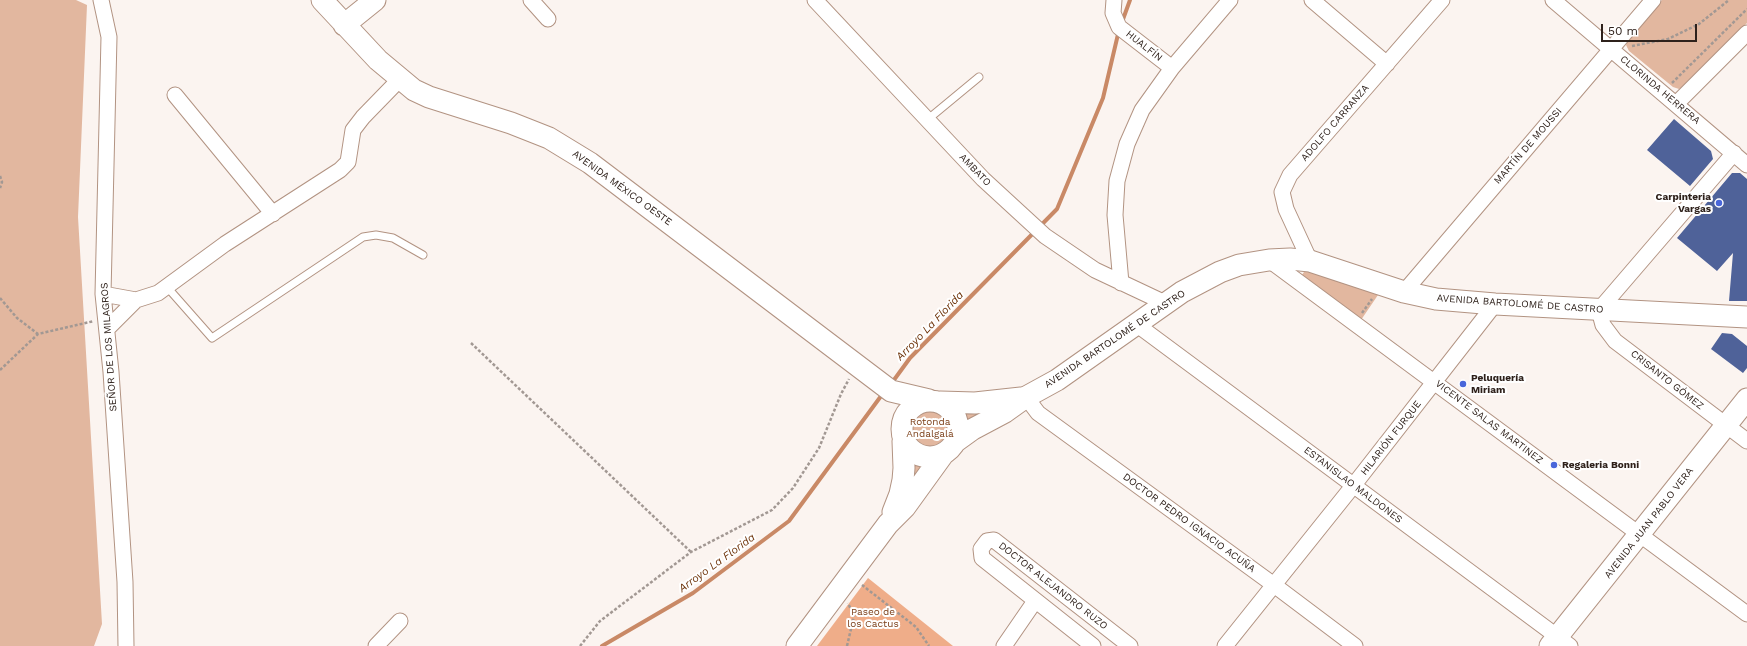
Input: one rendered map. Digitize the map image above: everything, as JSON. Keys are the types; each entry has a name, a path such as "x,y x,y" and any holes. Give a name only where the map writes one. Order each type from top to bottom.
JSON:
{"main road":[{"name":"AVENIDA MÉXICO OESTE","path":"322,0 344,25 399,80 414,90 429,97 511,123 549,138 590,162 883,384 935,401"},
{"path":"344,25 375,0"},
{"name":"AVENIDA BARTOLOMÉ DE CASTRO","path":"797,646 888,524 905,507 950,448 973,429 1005,412 1026,397 1058,380 1165,303 1220,272 1239,265 1269,260 1290,259 1310,262 1404,292 1436,299 1598,310 1747,317"},
{"path":"883,384 902,436 912,452 922,456 931,457 950,448 958,432 956,418 951,409 935,401 917,403 908,410 903,419 902,436"},
{"name":"AVENIDA BARTOLOMÉ DE CASTRO","path":"935,401 975,403 1026,397"},
{"name":"AVENIDA JUAN PABLO VERA","path":"1559,643 1640,535 1747,399"},
{"name":"AVENIDA BARTOLOMÉ DE CASTRO","path":"888,524 896,507 903,480 904,468 902,436"}],"street":[{"name":"SEÑOR DE LOS MILAGROS","path":"101,0 109,37 103,294 107,323 125,582 126,646"},
{"path":"531,0 548,19"},
{"name":"AMBATO","path":"814,0 983,179 1045,236 1084,263 1165,303"},
{"name":"HUALFÍN","path":"1114,0 1113,14 1120,27 1172,68"},
{"path":"1121,282 1115,215 1117,180 1127,144 1142,110 1172,68 1230,0"},
{"path":"1312,0 1387,64"},
{"name":"ADOLFO CARRANZA","path":"1310,262 1286,209 1282,192 1290,176 1442,0"},
{"name":"CLORINDA HERRERA","path":"1553,0 1747,165"},
{"name":"MARTÍN DE MOUSSI","path":"1404,292 1653,0"},
{"path":"1676,104 1747,33"},
{"path":"107,323 136,300 158,293 225,244 340,170 348,162 353,130 363,116 399,80"},
{"path":"175,95 273,214"},
{"path":"1598,310 1734,153"},
{"name":"VICENTE SALAS MARTINEZ","path":"1269,260 1747,614"},
{"path":"103,294 136,300"},
{"name":"HILARIÓN FURQUE","path":"1225,646 1353,486 1495,304"},
{"name":"CRISANTO GÓMEZ","path":"1598,310 1603,325 1615,341 1747,441"},
{"name":"ESTANISLAO MALDONES","path":"1136,324 1353,486 1559,643"},
{"name":"DOCTOR PEDRO IGNACIO ACUÑA","path":"1026,397 1038,413 1355,646"},
{"name":"DOCTOR ALEJANDRO RUZO","path":"1093,646 982,558 981,549 987,541 994,540 1130,646"},
{"path":"1004,646 1035,601"},
{"path":"376,646 400,621"}],"lane":[{"path":"927,120 979,77"},
{"path":"167,287 212,338 363,237 376,235 393,238 423,255"}],"path":[{"path":"1612,49 1645,45 1668,39 1699,24 1729,0"},
{"path":"1663,92 1747,9"},
{"path":"0,176 2,182 0,188"},
{"path":"1355,323 1382,285"},
{"path":"0,298 17,318 38,334"},
{"path":"0,370 38,334 107,323"},
{"path":"471,344 692,552"},
{"path":"580,646 600,621 692,552 772,510 794,488 819,448 841,394 857,364"},
{"path":"845,582 854,616 847,646"},
{"path":"845,582 916,627 929,646"}],"green space":[{"path":"0,0 76,0 87,5 78,217 102,624 94,646 0,646"},
{"path":"1662,0 1747,0 1747,23 1686,85 1679,89 1673,87 1629,51 1626,45 1629,39"},
{"path":"1309,271 1380,292 1361,320 1304,278 1302,275 1304,272"},
{"path":"1002,406 967,428 962,410"},
{"name":"Rotonda Andalgalá","path":"926,407 934,407 942,410 948,416 951,428 948,440 942,446 934,449 926,449 918,446 912,440 909,432 909,424 912,416 918,410"},
{"path":"912,460 926,466 910,481"},
{"name":"Paseo de los Cactus","path":"868,578 953,646 817,646"}],"building":[{"path":"1674,119 1711,151 1713,159 1690,186 1647,150"},
{"path":"1732,173 1740,173 1747,179 1747,301 1729,301 1733,253 1717,271 1677,238"},
{"path":"1722,333 1732,334 1747,346 1747,368 1743,373 1711,349"}],"waterway":[{"name":"Arroyo La Florida","path":"1122,22 1130,0"},
{"name":"Arroyo La Florida","path":"891,384 910,358 1057,209 1103,98 1119,30"},
{"name":"Arroyo La Florida","path":"602,646 693,593 789,521 884,392"}],"place":[{"name":"Carpinteria Vargas","path":"1719,203"},
{"name":"Peluquería Miriam","path":"1463,384"},
{"name":"Regaleria Bonni","path":"1554,465"}]}
